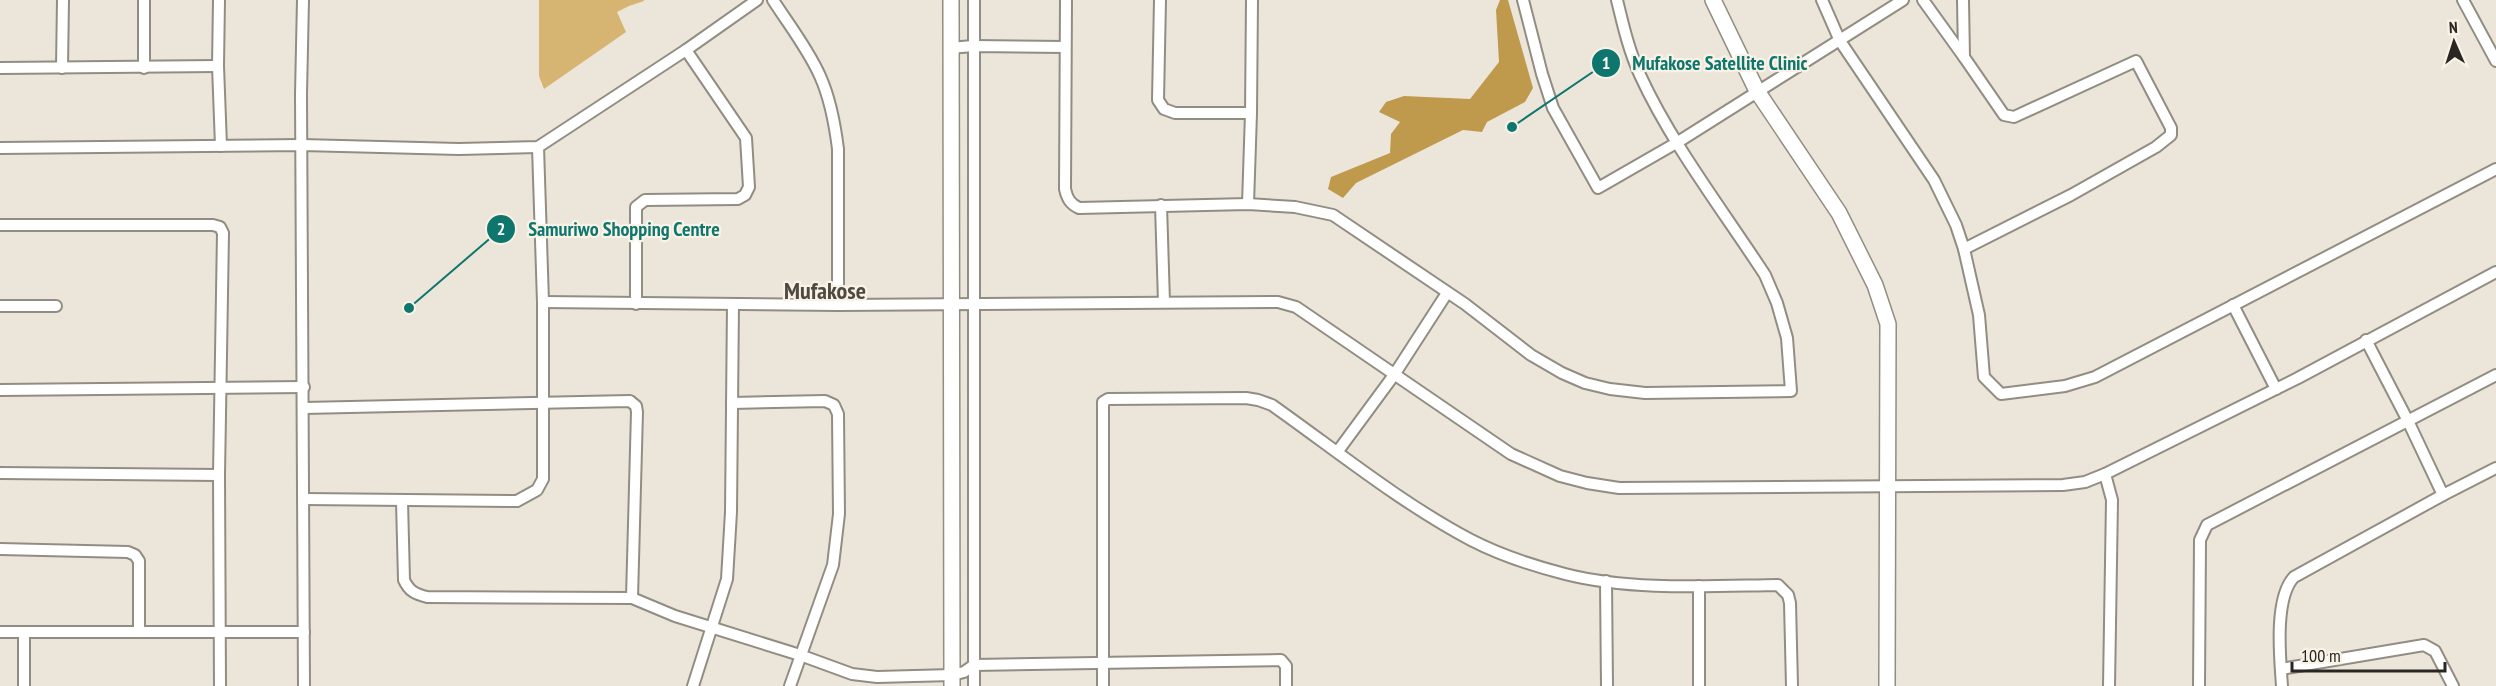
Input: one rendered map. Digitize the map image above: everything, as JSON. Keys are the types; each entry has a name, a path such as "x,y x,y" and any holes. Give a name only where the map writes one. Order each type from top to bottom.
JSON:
{"street":[{"path":"62,68 63,0"},
{"path":"144,0 144,68"},
{"path":"219,0 218,66 221,146"},
{"path":"303,0 304,686"},
{"path":"0,148 302,145 459,149 538,147 686,50 757,0"},
{"path":"774,0 811,58 821,79 835,128 838,149 838,305"},
{"path":"951,0 952,680"},
{"path":"974,0 974,686"},
{"path":"1066,0 1065,189 1068,201 1079,208 1248,204 1295,207 1333,215 1447,293 1531,355 1562,374 1585,383 1610,389 1645,393 1791,391 1787,338 1769,284 1678,142 1639,74 1625,34 1617,0"},
{"path":"1160,0 1158,100 1164,109 1175,112 1251,113"},
{"path":"1248,204 1252,0"},
{"path":"1523,0 1542,74 1554,108 1598,188 1678,142 1903,0"},
{"path":"1713,0 1757,91 1839,213 1875,285 1888,324 1887,686"},
{"path":"1822,0 1840,41 1934,180 1964,249 1979,315 1984,377 2001,394 2065,386 2095,377 2496,169"},
{"path":"1923,0 2004,115 2014,117 2136,61 2171,128 2166,141 2148,152 2071,195 1964,249"},
{"path":"1963,0 1964,57"},
{"path":"2463,0 2496,62"},
{"path":"950,48 1065,46"},
{"path":"636,304 636,207 645,200 738,199 745,195 749,187 746,138 686,50"},
{"path":"0,68 218,66"},
{"path":"304,499 517,501 529,497 537,490 543,479 543,302 538,147"},
{"path":"1161,205 1164,302"},
{"path":"0,225 213,225 220,227 223,233 219,475 220,686"},
{"path":"543,302 838,305 1288,303 1511,454 1560,476 1587,483 1619,488 2062,485 2085,482 2104,474 2276,389 2496,272"},
{"path":"1338,451 1394,375 1447,293"},
{"path":"693,686 727,579 731,512 733,304"},
{"path":"2233,304 2276,389"},
{"path":"0,306 56,306"},
{"path":"2366,340 2443,495"},
{"path":"2199,686 2200,540 2207,525 2496,375"},
{"path":"0,390 304,387"},
{"path":"1103,686 1103,402 1108,399 1258,400 1272,405 1394,492 1472,541 1519,560 1567,575 1606,581 1699,586 1778,585 1785,590 1790,603 1792,686"},
{"path":"304,408 630,401 636,406 632,598"},
{"path":"732,403 825,401 834,405 838,414 839,514 833,565 790,686"},
{"path":"2282,686 2281,627 2284,598 2289,582 2294,577 2496,468"},
{"path":"0,473 219,475"},
{"path":"2104,474 2112,500 2109,686"},
{"path":"402,501 404,580 408,588 417,595 427,597 632,598 713,629 864,676 952,680 974,665 1281,660 1286,666 1286,686"},
{"path":"0,549 128,552 135,555 138,561 139,632"},
{"path":"1606,581 1607,686"},
{"path":"1699,586 1699,686"},
{"path":"0,632 304,632"},
{"path":"24,632 24,686"},
{"path":"2281,669 2424,645 2435,651 2453,686"}],"shaded area":[{"path":"539,0 644,1 617,12 626,32 544,89 539,76"},
{"path":"1500,0 1508,0 1533,88 1525,102 1487,122 1482,132 1463,130 1356,183 1343,198 1328,189 1331,177 1390,153 1391,134 1400,122 1379,112 1386,102 1404,96 1470,99 1499,62 1496,10"}],"place":[{"name":"Mufakose Satellite Clinic","path":"1512,127"},
{"name":"Samuriwo Shopping Centre","path":"409,308"}],"district":[{"name":"Mufakose","path":"825,290"}]}
